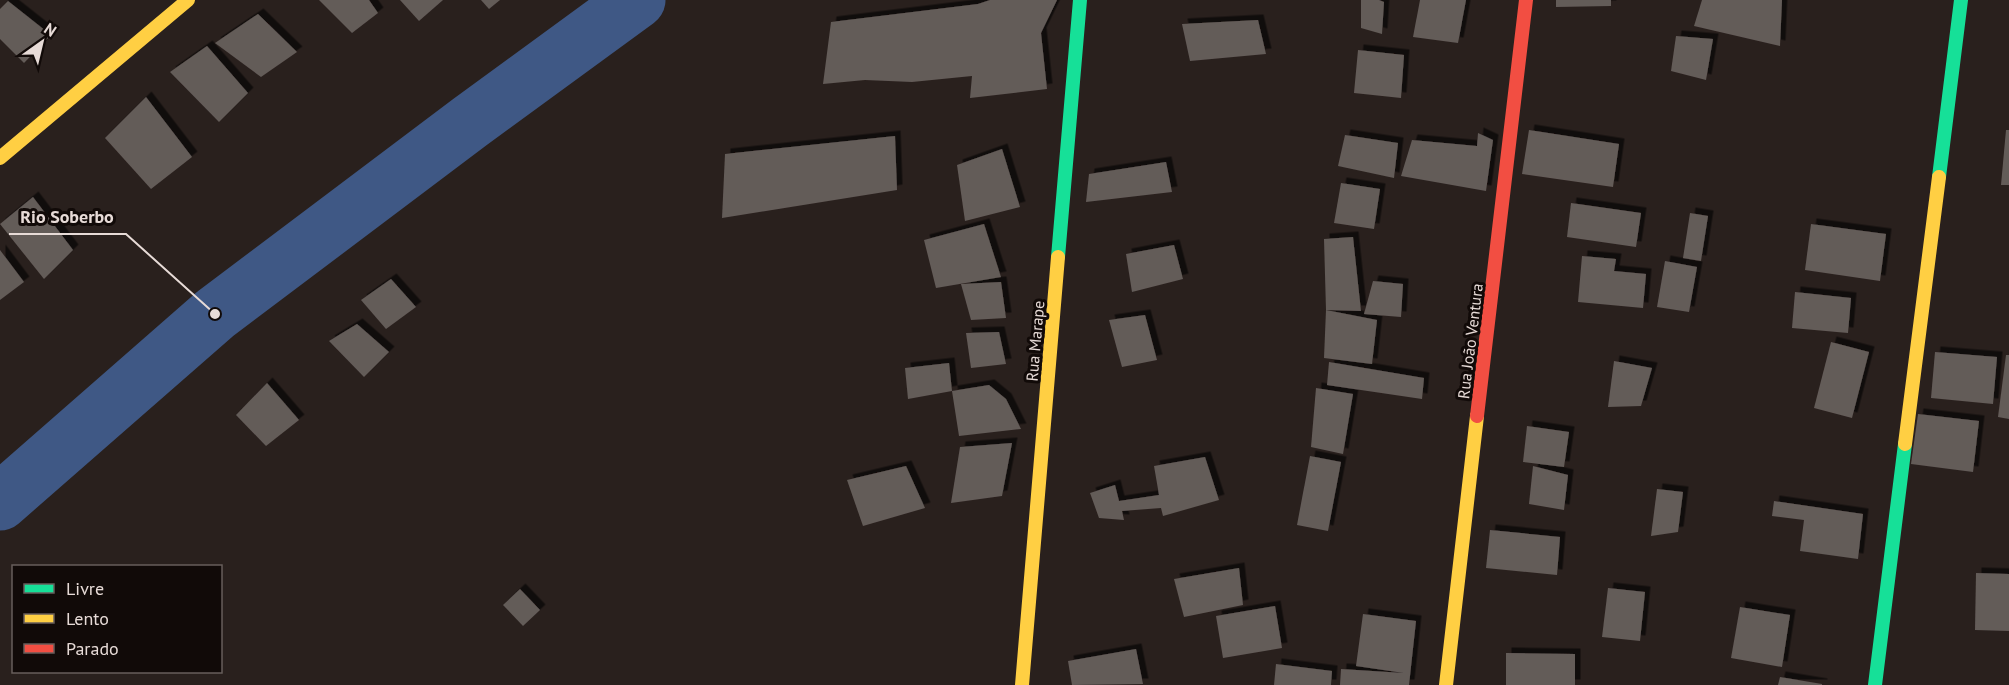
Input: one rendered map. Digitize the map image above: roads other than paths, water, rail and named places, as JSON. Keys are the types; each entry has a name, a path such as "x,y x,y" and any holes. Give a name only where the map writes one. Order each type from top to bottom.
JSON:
{"street":[{"path":"0,158 188,0"},
{"name":"Rua Marape","path":"1022,685 1080,0"},
{"name":"Rua João Ventura","path":"1446,685 1526,0"},
{"path":"1875,685 1961,0"}],"waterway":[{"path":"0,502 215,314 470,122 637,0"}],"place":[{"name":"Rio Soberbo","path":"215,314"}]}
